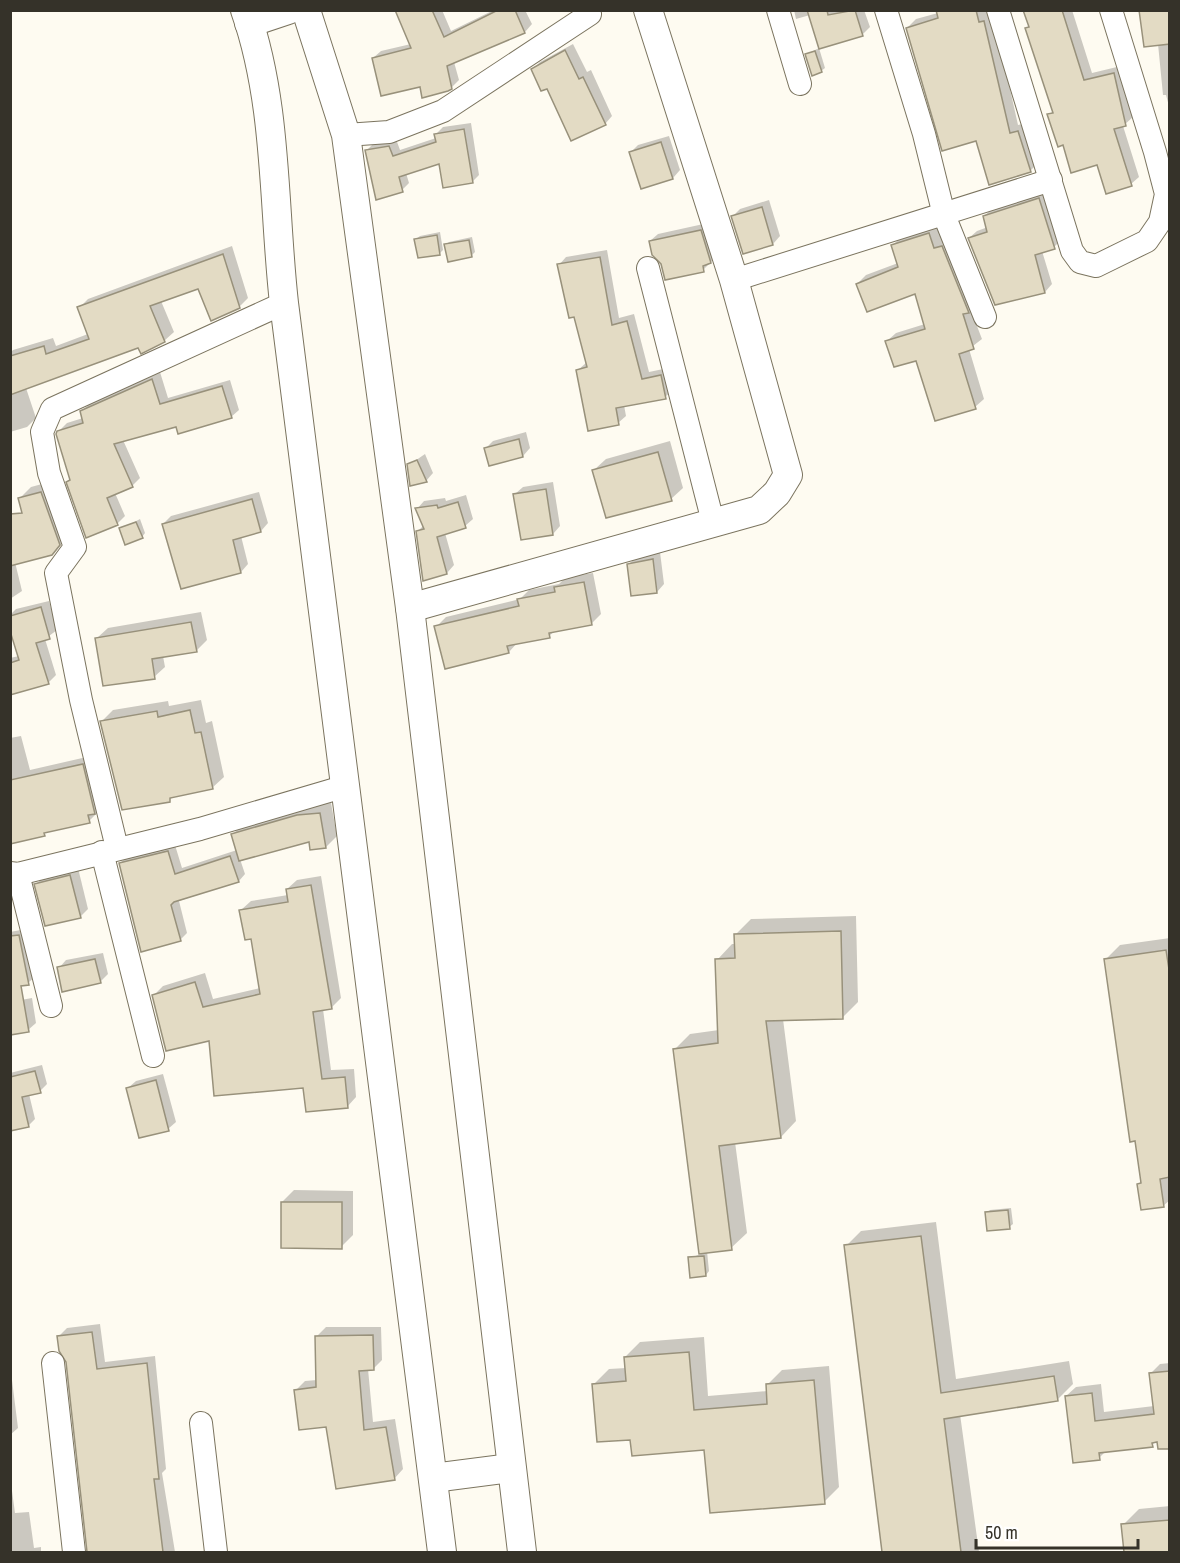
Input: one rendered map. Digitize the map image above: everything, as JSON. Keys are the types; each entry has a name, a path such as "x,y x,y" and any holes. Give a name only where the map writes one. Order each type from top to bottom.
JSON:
{"street":[{"path":"288,10 247,17 273,145 284,303 442,1552"},
{"path":"306,10 346,135 410,608 522,1552"},
{"path":"410,608 759,510 777,493 788,476 734,280 648,10"},
{"path":"778,10 800,84"},
{"path":"886,10 924,134 944,215 985,317"},
{"path":"998,10 1072,251 1080,262 1096,266 1147,241 1160,222 1166,194 1111,10"},
{"path":"346,135 388,132 442,111 590,14"},
{"path":"734,280 1051,180"},
{"path":"648,268 713,522"},
{"path":"153,1056 110,850 57,573 75,547 49,473 42,432 52,409 284,303"},
{"path":"51,1006 14,874 200,829 346,786"},
{"path":"53,1364 74,1552"},
{"path":"201,1423 216,1552"},
{"path":"433,1478 511,1468"}],"building":[{"path":"395,10 432,10 444,37 498,10 515,10 525,33 447,66 452,89 448,91 422,98 420,87 381,96 372,58 411,48"},
{"path":"807,10 827,10 828,15 855,10 863,36 819,49"},
{"path":"936,10 976,10 979,22 984,21 1010,133 1018,131 1031,172 989,185 976,141 942,151 906,28 938,18"},
{"path":"1023,10 1062,10 1084,80 1114,73 1126,126 1114,129 1132,186 1106,194 1097,165 1071,173 1063,145 1058,147 1047,114 1053,113 1025,28 1029,27"},
{"path":"1139,10 1170,10 1170,44 1144,47"},
{"path":"565,50 579,79 583,77 606,125 571,141 547,89 541,91 531,69"},
{"path":"815,51 822,72 812,76 805,54"},
{"path":"464,129 473,183 443,188 439,164 399,177 403,192 376,200 365,150 389,146 393,156 436,142 434,134"},
{"path":"661,142 673,179 641,189 629,152"},
{"path":"1039,198 1055,249 1035,255 1045,293 995,305 968,238 987,232 983,216"},
{"path":"762,207 773,245 743,254 731,216"},
{"path":"701,230 711,263 703,266 704,272 665,280 661,264 652,255 649,241"},
{"path":"929,233 934,248 942,246 969,313 963,314 974,349 959,354 976,409 935,421 916,361 894,367 885,341 925,329 915,294 867,312 856,284 898,267 891,245"},
{"path":"437,235 440,255 418,258 414,239"},
{"path":"469,240 472,257 448,262 444,244"},
{"path":"223,254 240,308 211,321 198,289 150,306 165,342 141,354 138,348 10,395 10,356 44,346 46,354 89,339 77,307"},
{"path":"600,257 612,325 627,321 642,379 661,375 666,399 616,408 619,425 588,431 576,370 587,367 574,317 569,318 557,264"},
{"path":"152,379 160,404 222,386 232,418 178,434 176,427 114,444 133,487 107,498 118,525 86,538 66,482 70,480 57,431 83,423 80,411"},
{"path":"519,439 523,457 489,466 484,448"},
{"path":"658,452 672,501 606,518 592,470"},
{"path":"417,460 427,482 410,486 407,464"},
{"path":"546,489 553,535 521,540 513,494"},
{"path":"41,492 60,545 52,555 10,566 10,514 22,513 18,498"},
{"path":"252,499 261,532 233,540 241,573 181,589 162,524"},
{"path":"458,502 466,528 437,537 447,574 423,581 416,531 424,529 415,508 437,505 438,508"},
{"path":"136,522 143,538 125,545 119,528"},
{"path":"653,559 657,593 631,596 627,564"},
{"path":"584,582 592,625 549,633 550,638 507,646 509,653 445,669 434,626 519,606 517,599 555,592 554,587"},
{"path":"41,607 50,639 36,643 49,684 10,695 10,663 19,660 10,631 10,616"},
{"path":"191,622 197,652 152,659 155,679 103,686 95,638"},
{"path":"190,710 195,733 201,732 213,789 170,798 170,802 122,810 100,721 157,711 158,717"},
{"path":"83,764 95,814 88,815 90,823 44,833 45,836 10,844 10,780"},
{"path":"320,813 326,848 310,850 309,842 239,861 231,834 297,815"},
{"path":"168,851 175,874 230,856 239,882 174,902 171,905 181,941 141,952 119,863"},
{"path":"70,875 81,918 45,926 34,884"},
{"path":"311,885 332,1009 313,1012 322,1079 345,1077 348,1108 306,1112 303,1088 214,1096 209,1041 166,1051 152,995 195,982 203,1007 260,994 251,939 245,940 239,910 288,902 286,889"},
{"path":"841,931 843,1019 766,1021 781,1138 719,1146 732,1250 699,1254 673,1049 718,1043 715,959 735,958 734,934"},
{"path":"19,935 29,985 21,986 29,1032 10,1035 10,936"},
{"path":"1166,950 1170,976 1170,1177 1160,1179 1164,1207 1141,1210 1137,1184 1141,1183 1135,1141 1130,1142 1104,959"},
{"path":"95,959 101,983 62,992 57,967"},
{"path":"35,1071 41,1093 22,1097 29,1127 10,1131 10,1077"},
{"path":"156,1080 169,1131 139,1138 126,1088"},
{"path":"281,1202 342,1202 342,1249 281,1248"},
{"path":"1008,1210 1010,1229 987,1231 985,1212"},
{"path":"921,1236 941,1393 1054,1376 1058,1401 944,1419 961,1552 882,1552 844,1245"},
{"path":"704,1256 706,1276 690,1278 688,1257"},
{"path":"92,1332 97,1369 147,1363 159,1479 154,1479 163,1552 87,1552 66,1362 59,1351 57,1336"},
{"path":"373,1335 374,1370 359,1371 364,1430 386,1427 395,1480 336,1489 326,1427 299,1430 294,1390 316,1387 315,1336"},
{"path":"689,1352 694,1410 767,1404 766,1384 814,1380 825,1504 710,1513 704,1450 632,1456 630,1440 597,1442 592,1384 626,1381 624,1357"},
{"path":"1170,1371 1170,1449 1158,1449 1157,1442 1152,1443 1153,1447 1099,1453 1100,1460 1073,1463 1065,1396 1092,1393 1095,1421 1154,1414 1149,1373"},
{"path":"1170,1520 1170,1552 1124,1552 1121,1524"}]}
